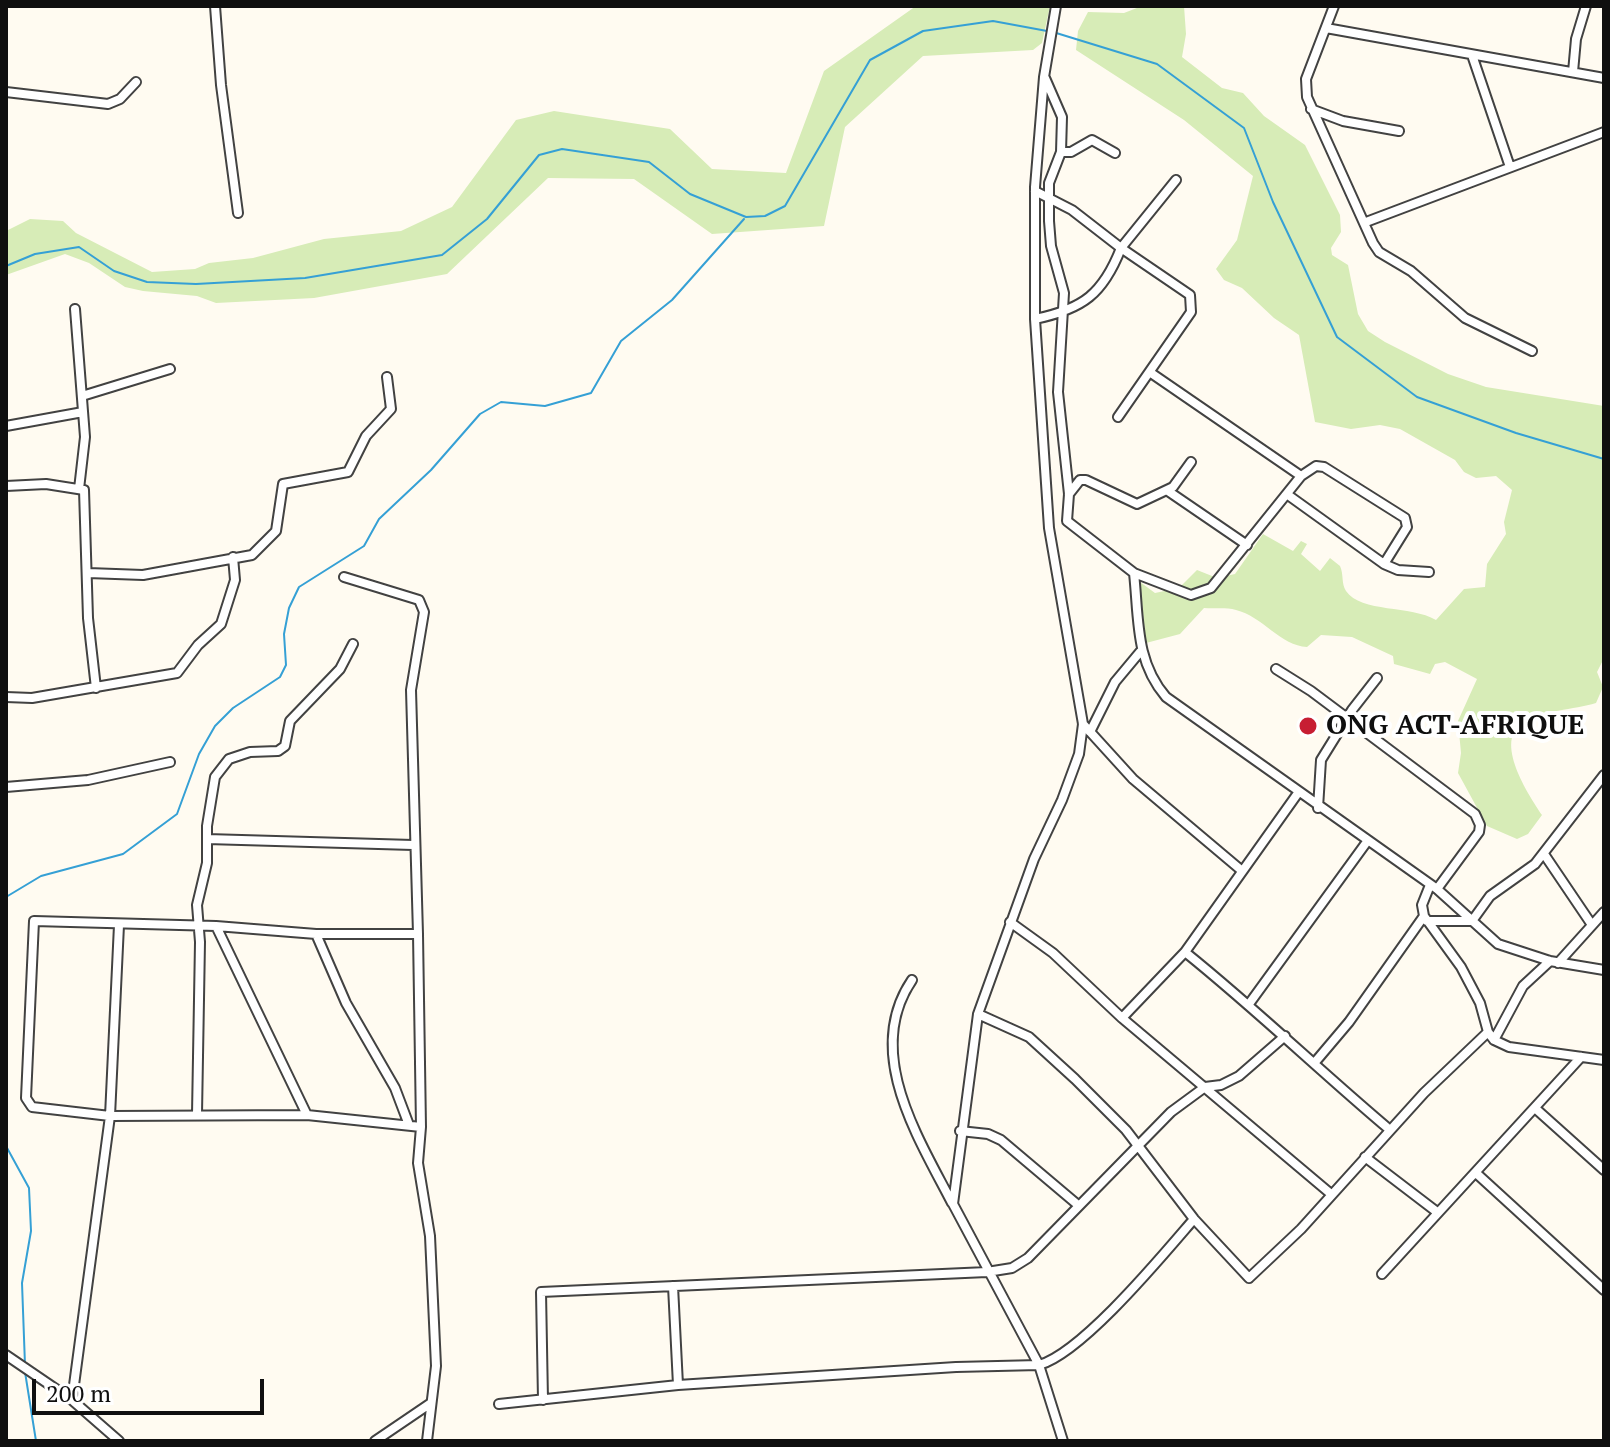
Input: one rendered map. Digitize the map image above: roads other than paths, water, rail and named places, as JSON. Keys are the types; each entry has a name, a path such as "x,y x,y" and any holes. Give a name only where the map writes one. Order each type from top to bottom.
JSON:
{"street":[{"path":"215,6 221,85 238,213"},
{"path":"953,1204 960,1131 978,1014 1034,859 1062,800 1079,754 1083,724 1049,528 1035,319 1035,191 1044,77 1056,6"},
{"path":"1334,6 1306,79 1310,108 1379,252 1411,271 1465,318 1532,351"},
{"path":"1573,72 1576,39 1586,6"},
{"path":"1326,28 1604,78"},
{"path":"1472,55 1510,167"},
{"path":"1044,77 1061,111 1061,152 1050,178 1049,237 1064,293 1058,392 1069,494 1067,521"},
{"path":"6,92 108,104 120,99 136,82"},
{"path":"1310,108 1343,121 1399,131"},
{"path":"1366,222 1604,132"},
{"path":"1061,152 1071,152 1092,140 1115,153"},
{"path":"1035,319 1063,313 1090,299 1108,275 1121,248 1176,180"},
{"path":"1035,191 1049,196 1121,248 1171,279 1192,300 1191,312 1118,417"},
{"path":"75,309 85,437 79,489"},
{"path":"82,396 170,369"},
{"path":"1151,373 1301,476"},
{"path":"88,573 143,575 252,555 276,531 283,484 348,472 366,436 391,409 387,377"},
{"path":"6,426 83,412"},
{"path":"1069,494 1083,479 1133,504 1168,491 1191,462"},
{"path":"1067,521 1134,573 1173,591 1200,593 1220,579 1301,476 1316,466 1324,467 1405,518 1407,527 1384,564"},
{"path":"6,486 46,484 84,490 88,618 96,688"},
{"path":"1168,491 1247,545"},
{"path":"1288,495 1384,564 1398,570 1429,572"},
{"path":"1049,528 1067,521"},
{"path":"6,697 32,698 96,688 170,675 184,667 198,645 221,624 235,580 233,557"},
{"path":"1134,573 1140,652 1156,686 1175,706 1366,843 1433,887 1498,944 1554,962 1604,970"},
{"path":"344,577 419,600 424,612 411,690 421,1127 418,1163 430,1236 436,1366 427,1441"},
{"path":"197,1114 197,905 207,863 210,800 220,767 229,759 250,752 278,751 285,746 290,721 340,669 353,644"},
{"path":"1090,732 1115,682 1140,652"},
{"path":"1276,669 1478,819 1479,832 1423,899 1425,918 1461,967 1480,1003 1491,1036 1509,1047 1604,1060"},
{"path":"1318,808 1321,760 1346,719 1377,678"},
{"path":"1083,724 1133,779 1241,870"},
{"path":"6,787 88,780 170,762"},
{"path":"1425,918 1450,924 1472,921 1484,902 1544,854 1604,775"},
{"path":"1122,1018 1185,952 1298,793"},
{"path":"207,839 413,845"},
{"path":"1249,1004 1366,843"},
{"path":"1544,854 1592,925"},
{"path":"978,1014 1029,1037 1126,1130 1194,1219 1249,1278 1257,1275 1390,1130 1491,1036 1523,986 1554,962 1604,912"},
{"path":"1316,1061 1425,918"},
{"path":"418,934 316,934 216,926 34,921 26,1098 32,1107 43,1111 110,1116 307,1115 421,1127"},
{"path":"1010,922 1053,953 1122,1018 1331,1194"},
{"path":"72,1400 110,1116 119,925"},
{"path":"216,926 307,1115"},
{"path":"316,934 346,1003 395,1088 409,1125"},
{"path":"1185,952 1316,1061 1348,1095 1390,1130"},
{"path":"912,980 895,1014 893,1059 907,1114 987,1272 1039,1365 1063,1441"},
{"path":"543,1400 541,1292 987,1272 1012,1268 1028,1258 1171,1112 1205,1087 1221,1085 1239,1076 1285,1036"},
{"path":"1382,1274 1581,1057"},
{"path":"1536,1109 1604,1170"},
{"path":"960,1131 988,1134 1001,1140 1078,1205"},
{"path":"1365,1157 1437,1212"},
{"path":"1476,1173 1604,1290"},
{"path":"499,1404 678,1385 1051,1362 1097,1323 1194,1219"},
{"path":"673,1286 678,1385"},
{"path":"6,1355 72,1400 119,1441"},
{"path":"375,1441 431,1403"}],"waterway":[{"path":"6,266 35,254 79,247 114,271 147,282 196,284 305,278 442,255 487,219 539,155 562,149 649,162 690,194 746,217 765,216 785,206 870,60 923,31 993,21 1047,31"},
{"path":"1053,32 1157,64 1244,128 1273,202 1337,337 1417,397 1516,433 1604,459"},
{"path":"6,897 41,876 123,854 177,814 199,754 215,726 233,708 280,677 286,665 284,634 289,608 299,587 364,546 379,519 431,470 480,414 501,402 545,406 591,393 621,341 672,300 744,219"},
{"path":"6,1146 29,1188 31,1231 22,1283 25,1365"},
{"path":"25,1372 36,1441"}],"place":[{"name":"ONG ACT-AFRIQUE","path":"1308,726"}]}
